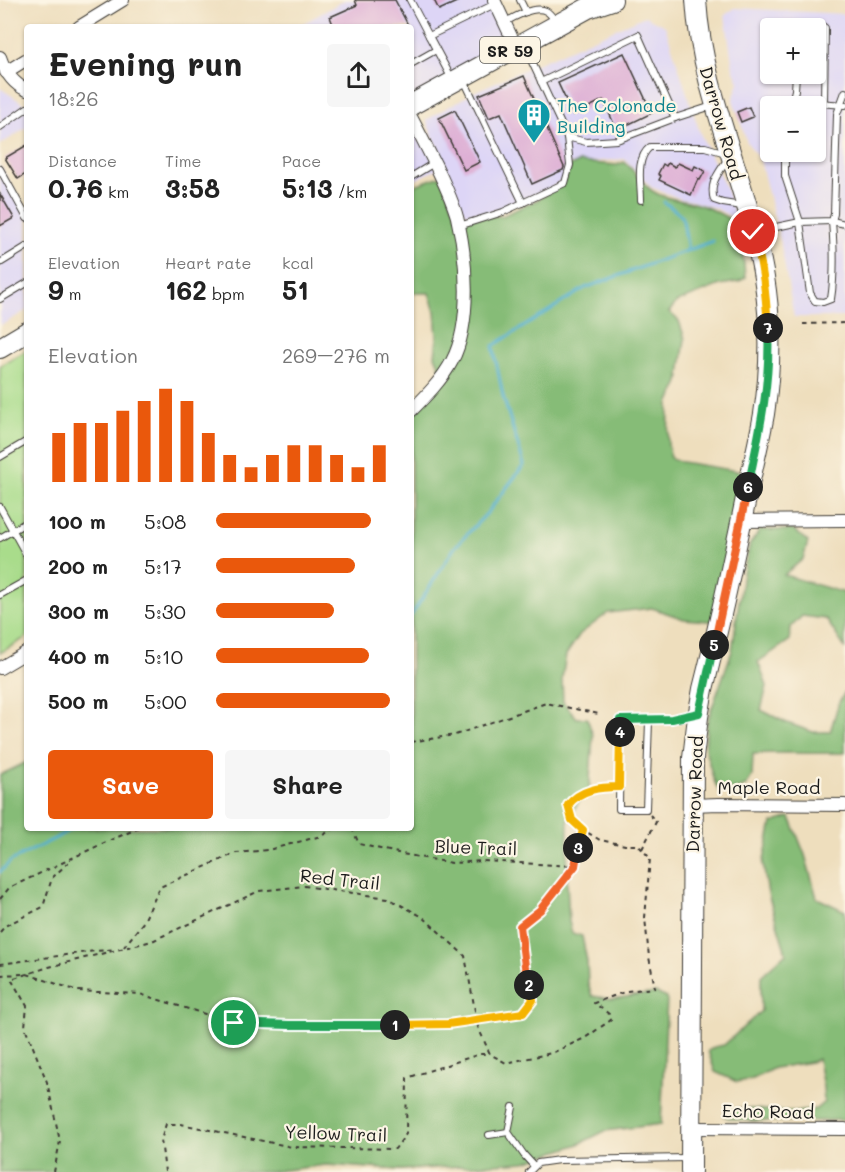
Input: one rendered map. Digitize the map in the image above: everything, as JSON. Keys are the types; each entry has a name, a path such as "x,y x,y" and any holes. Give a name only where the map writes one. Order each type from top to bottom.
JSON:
{"main road":[{"name":"SR 59","path":"414,103 588,8 612,0"},
{"name":"Darrow Road","path":"691,1165 693,758 699,713 764,413 769,352 766,292 758,246 716,105 697,28 696,0"},
{"path":"0,348 24,334"}],"street":[{"path":"84,24 123,0"},
{"path":"494,2 504,23 519,45"},
{"path":"0,57 3,73 24,88"},
{"path":"3,73 24,61"},
{"path":"414,123 451,200 459,226 466,300 465,317 454,358 430,391 414,408"},
{"path":"742,521 845,520"},
{"path":"0,668 24,654"},
{"name":"Maple Road","path":"693,805 845,805"},
{"name":"Echo Road","path":"691,1128 845,1129"}],"lane":[{"path":"410,0 436,50 458,80 523,203"},
{"path":"520,0 526,12"},
{"path":"429,36 494,2"},
{"path":"504,23 526,12 540,9 548,12 558,25"},
{"path":"541,82 638,35 675,118"},
{"path":"459,226 503,212 565,183 570,165 567,136 541,82 519,45"},
{"path":"414,62 436,50"},
{"path":"785,162 785,176 800,222 810,293 814,301 823,302 831,299 833,285 832,221 837,114 845,92"},
{"path":"826,104 842,105"},
{"path":"567,136 586,142 617,140 716,105"},
{"path":"0,127 24,110"},
{"path":"641,200 641,161 644,152 650,147 705,147 730,155 714,182 712,191 714,200 746,206"},
{"path":"414,175 434,163"},
{"path":"0,169 24,213"},
{"path":"753,232 800,222 832,221 845,224"},
{"path":"0,263 24,250"},
{"path":"0,299 24,286"},
{"path":"0,457 24,443"},
{"path":"0,507 24,550"},
{"path":"0,538 24,524"},
{"path":"0,595 24,582"},
{"path":"649,721 646,809 619,809 620,720 672,719 699,713"},
{"path":"513,1107 508,1132 534,1166"},
{"path":"489,1135 508,1132"},
{"path":"529,1172 538,1163 559,1160 691,1165"}],"path":[{"path":"803,324 845,323"},
{"path":"414,742 455,735 546,703 599,714"},
{"path":"490,1054 507,1063 552,1053 585,1038 611,1020 609,1014 594,1003 627,991 655,988 645,918 650,858 638,845 600,840 583,830 572,820 568,805 574,797 599,787 619,787"},
{"path":"642,849 656,822"},
{"path":"0,975 27,974 78,991 140,994 234,1023 448,1024 523,1013 533,1000 525,966 520,926 540,910 575,866 583,830"},
{"path":"0,899 9,888 132,831"},
{"path":"0,964 124,948 144,921 160,887 236,853 268,850 321,836 330,831"},
{"name":"Blue Trail","path":"353,831 359,844 452,863 483,861 575,866"},
{"path":"0,932 5,926 43,907 52,878 75,856"},
{"name":"Red Trail","path":"27,974 152,941 259,891 304,886 388,898 423,917 465,956 478,1027 490,1054"},
{"path":"27,974 11,979 27,1006 26,1027 46,1082 60,1141 54,1172"},
{"name":"Yellow Trail","path":"165,1172 161,1140 166,1124 181,1124 292,1148 395,1149 406,1134 407,1078 480,1054 490,1054"}],"shaded area":[{"path":"345,0 494,0 516,47 414,104 414,24 302,24"},
{"path":"735,8 845,14 845,317 794,317 780,240 760,162 826,162 826,96 760,96 760,160 747,142 733,100 739,82 733,68 725,15"},
{"path":"645,16 665,26 700,133 727,191 736,219 715,208 681,199 651,187 625,159 568,164 564,178 551,188 487,214 465,213 426,120 476,91"},
{"path":"0,88 24,104 24,129 0,145"},
{"path":"414,123 437,169 414,180"},
{"path":"0,165 24,208 24,312 0,326"}],"green space":[{"path":"579,162 617,165 624,162 654,192 665,197 697,204 737,223 744,263 745,278 677,302 669,312 679,321 685,339 679,382 669,404 668,446 671,458 682,462 744,472 719,622 684,619 652,608 608,613 580,634 566,655 562,678 563,702 577,718 587,718 593,735 589,793 579,801 568,820 569,922 572,933 582,936 588,983 592,996 611,999 656,993 667,998 661,1124 605,1131 579,1144 525,1162 401,1170 326,1165 269,1172 0,1172 0,775 24,763 24,831 414,831 414,408 443,375 435,356 437,338 435,311 429,293 414,293 414,187 441,176 457,217 502,216 539,199 556,187 566,179 570,166"},
{"path":"24,352 24,639 0,653 0,366"},
{"path":"760,530 794,530 808,542 803,559 784,575 845,593 845,648 826,619 802,616 791,627 790,640 758,662 767,686 761,710 787,723 813,732 830,732 839,702 845,692 845,753 753,754 752,776 746,786 719,792 705,749 707,722 732,651 743,573 750,544"},
{"path":"790,817 805,855 817,898 845,911 845,1120 751,1121 724,1116 726,1111 739,1108 796,1112 816,1109 824,1102 818,1059 774,1068 753,1079 737,1082 715,1072 708,1051 724,1045 761,1011 761,976 786,953 768,894 763,864 772,823"}],"building":[{"path":"355,0 395,0 407,24 333,24 330,17 357,5"},
{"path":"434,0 461,0 439,10"},
{"path":"624,53 652,113 617,130 603,100 573,115 558,83"},
{"name":"The Colonade Building","path":"524,76 564,167 563,170 532,184 501,113 489,118 479,95"},
{"path":"749,107 753,117 741,122 737,112"},
{"path":"455,110 480,162 464,170 439,118"},
{"path":"24,147 24,175 18,179 5,158"},
{"path":"668,163 675,167 678,163 693,170 695,166 705,171 700,180 698,179 691,195 659,180 661,176 658,174 663,164 666,166"},
{"path":"0,194 14,218 0,226"}],"waterway":[{"path":"664,202 680,214 688,250"},
{"path":"414,611 455,547 488,512 524,465 503,396 493,346 585,288 713,241"},
{"path":"0,872 11,861 68,831"}],"place":[{"name":"The Colonade Building","path":"534,144"}],"route":[{"path":"234,1023 448,1024 523,1013 533,1000 525,966 520,926 540,910 575,866 583,830 572,820 568,805 574,797 599,787 619,787 620,720 672,719 699,713 764,413 769,352 766,292 758,246 753,232"}]}
